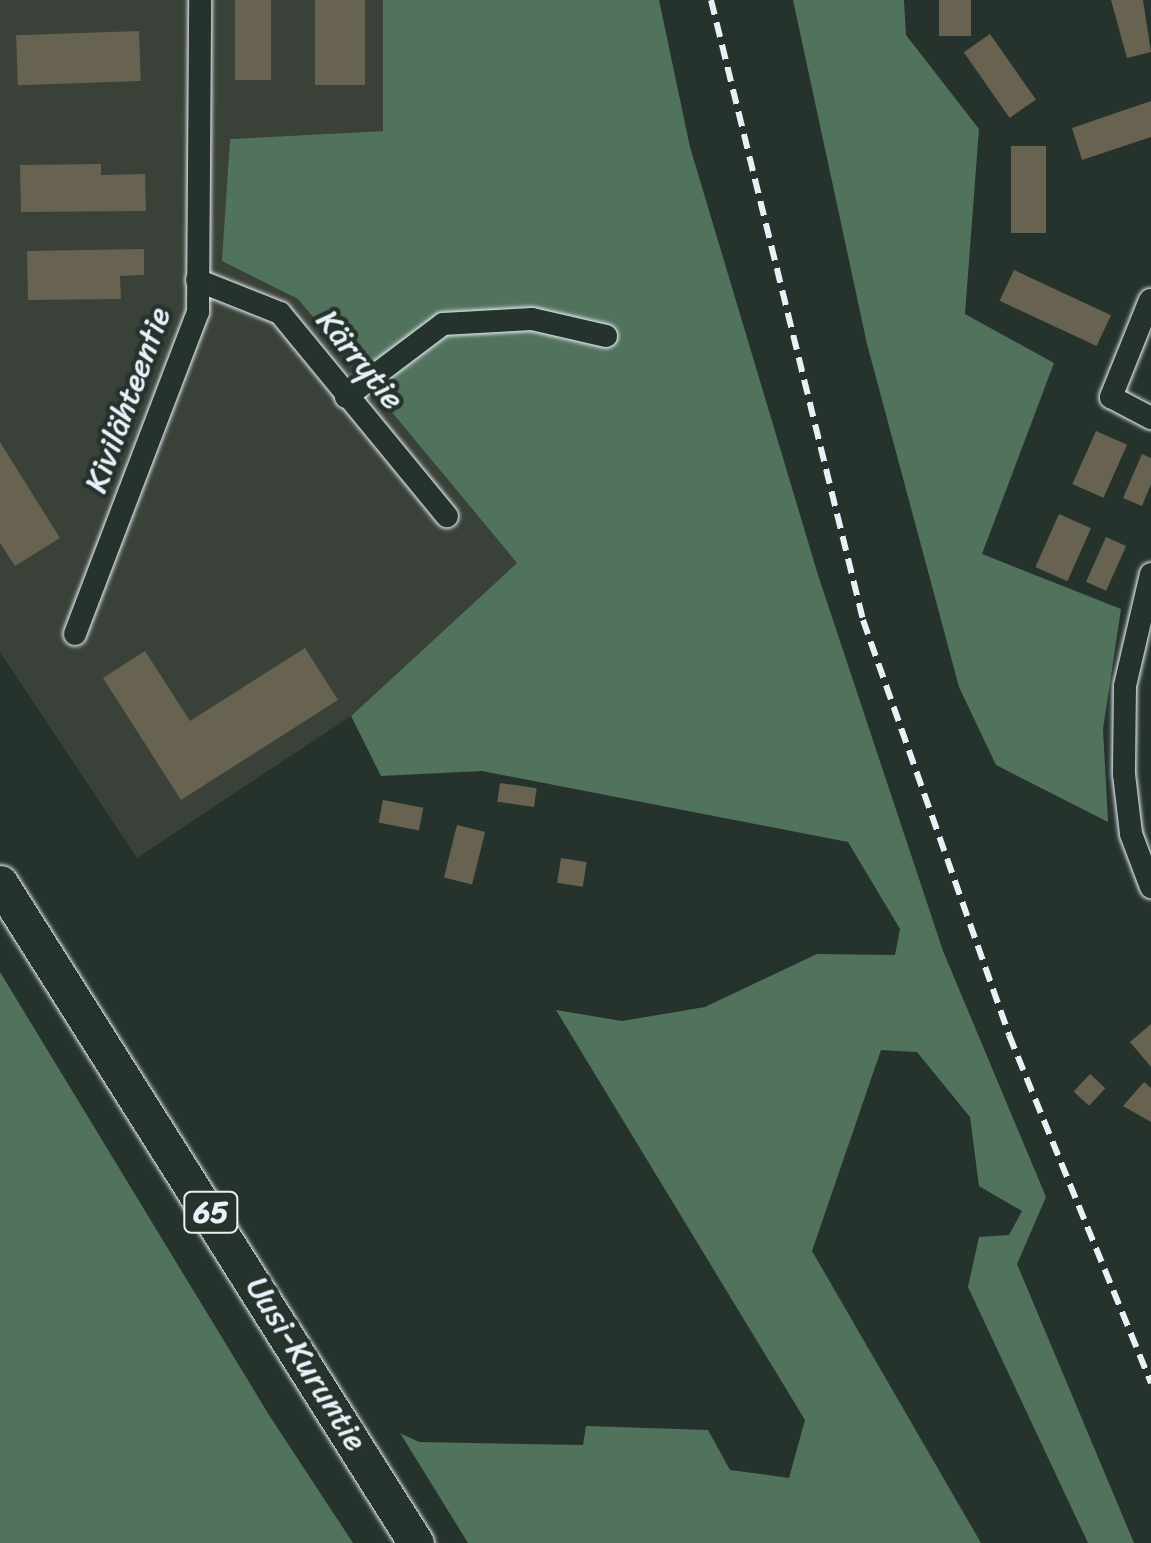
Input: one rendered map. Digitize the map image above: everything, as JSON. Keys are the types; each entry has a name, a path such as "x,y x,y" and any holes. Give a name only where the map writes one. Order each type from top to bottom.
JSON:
{"main road":[{"name":"Uusi-Kuruntie","path":"0,884 416,1543"}],"street":[{"name":"Kivilähteentie","path":"74,634 198,312 200,0"},
{"name":"Kärrytie","path":"198,280 280,313 448,516"},
{"path":"1150,300 1111,396 1151,418"},
{"path":"346,397 443,324 532,319 606,336"},
{"path":"1151,574 1124,686 1124,774 1151,886"}],"shaded area":[{"path":"0,0 383,0 383,131 230,139 223,261 298,299 517,563 351,716 137,858 0,652"}],"green space":[{"path":"383,0 659,0 690,147 818,575 943,951 1046,1197 1017,1264 1134,1543 1088,1543 968,1287 979,1237 1009,1235 1022,1211 979,1186 970,1117 917,1052 881,1050 812,1251 981,1543 468,1543 400,1433 419,1442 583,1445 586,1426 708,1430 730,1470 789,1478 805,1420 556,1010 622,1021 705,1007 817,954 895,955 900,929 848,842 482,771 381,776 351,716 517,563 298,299 222,261 230,139 383,131"},
{"path":"793,0 904,0 906,35 979,129 965,314 1054,363 982,554 1121,609 1103,729 1108,822 996,765 959,687 867,344"},
{"path":"0,972 269,1415 353,1543 0,1543"}],"building":[{"path":"235,0 271,0 271,80 235,80"},
{"path":"315,0 365,0 365,85 315,85"},
{"path":"939,0 971,0 971,36 939,36"},
{"path":"1111,0 1143,0 1151,52 1127,58"},
{"path":"139,31 141,81 18,85 16,35"},
{"path":"990,34 1036,100 1010,118 964,52"},
{"path":"1151,101 1151,137 1082,160 1072,128"},
{"path":"1011,146 1046,146 1046,233 1011,233"},
{"path":"101,164 101,175 145,174 146,211 21,212 20,165"},
{"path":"144,249 144,275 120,276 121,299 28,300 27,251"},
{"path":"1014,270 1111,315 1097,346 1000,301"},
{"path":"1096,431 1127,445 1103,498 1072,484"},
{"path":"0,442 60,538 15,566 0,543"},
{"path":"1142,454 1151,458 1151,484 1142,506 1123,498"},
{"path":"1059,514 1091,528 1067,581 1035,567"},
{"path":"1106,537 1126,546 1106,591 1086,582"},
{"path":"305,648 338,700 181,800 103,678 145,651 190,721"},
{"path":"500,783 537,788 534,807 497,802"},
{"path":"383,800 423,808 419,830 379,823"},
{"path":"457,825 485,832 472,884 444,877"},
{"path":"561,858 587,862 583,887 557,883"},
{"path":"1151,1024 1151,1067 1130,1042"},
{"path":"1090,1074 1105,1088 1089,1106 1074,1092"},
{"path":"1144,1082 1151,1088 1151,1122 1123,1106"}],"railway":[{"path":"711,0 863,620 1009,1035 1151,1383"}]}
